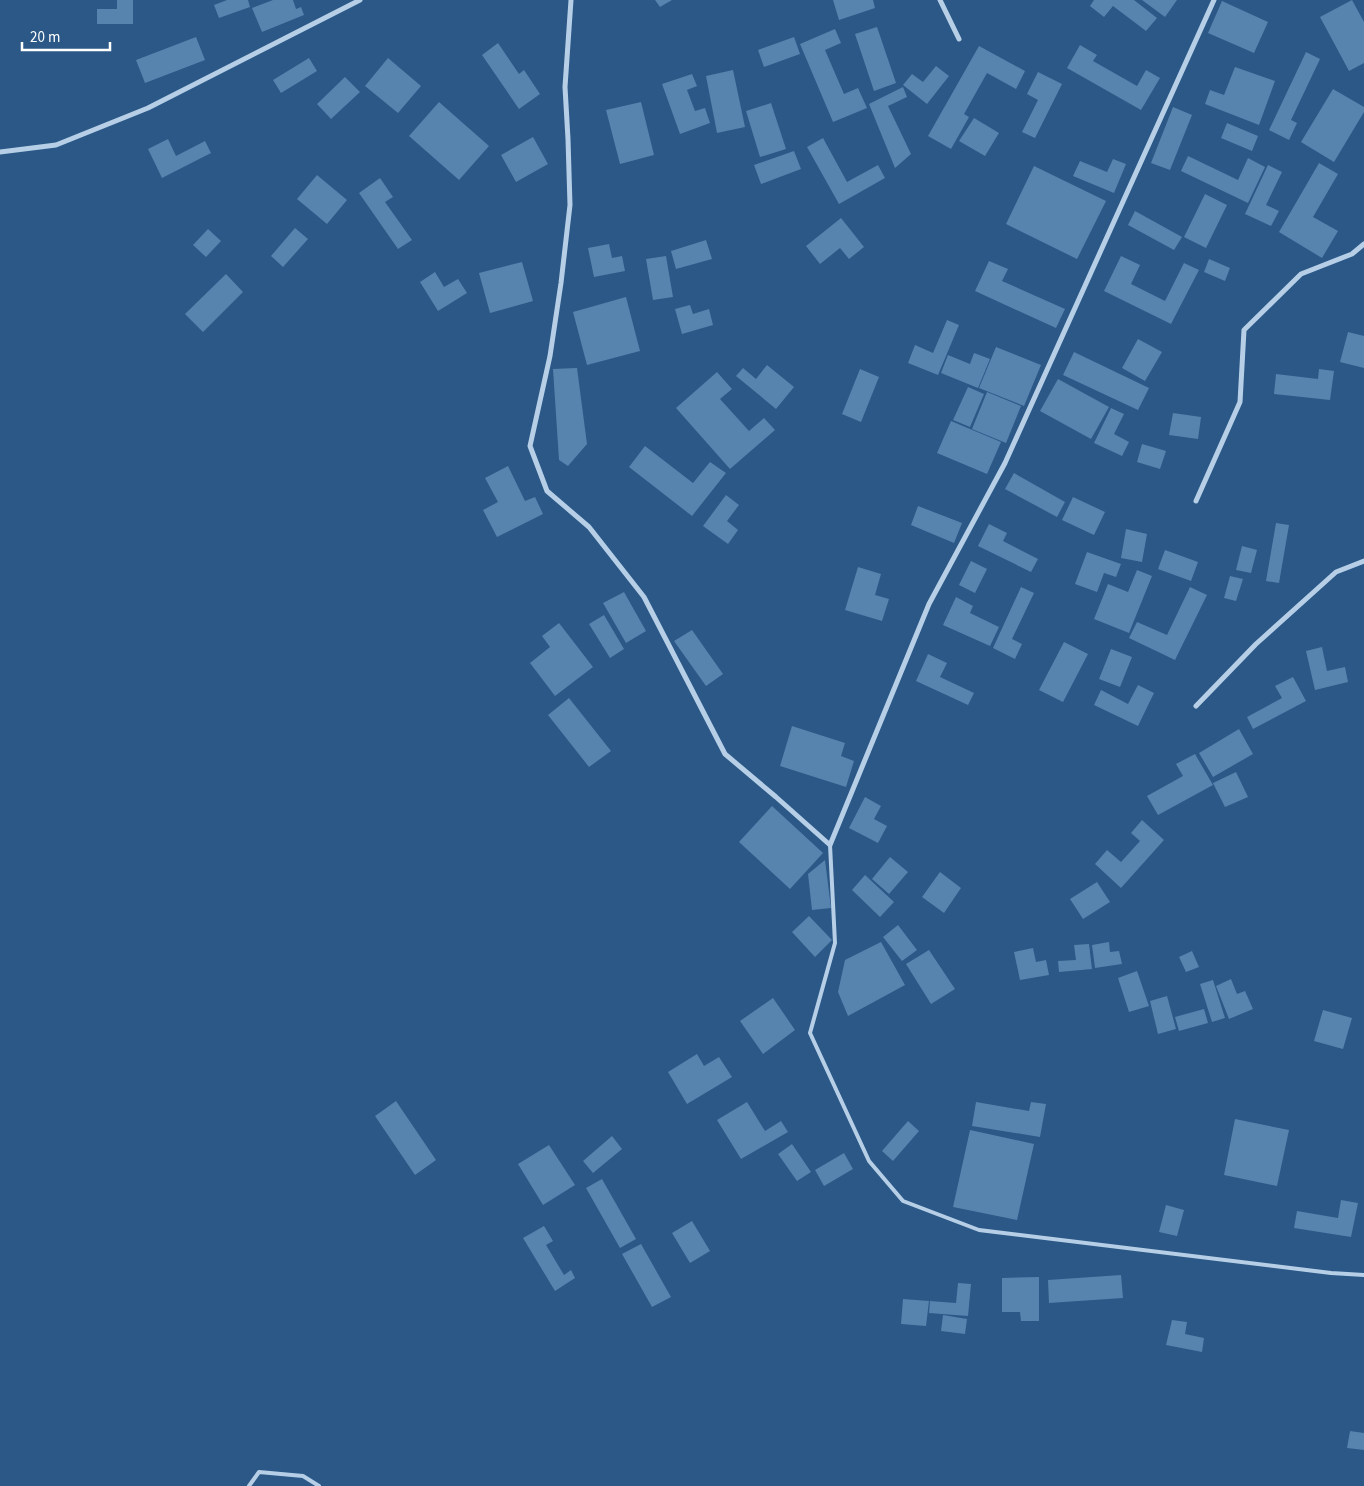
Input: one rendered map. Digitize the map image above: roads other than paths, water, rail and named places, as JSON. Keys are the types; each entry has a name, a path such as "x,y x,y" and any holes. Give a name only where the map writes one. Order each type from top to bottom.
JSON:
{"street":[{"path":"0,152 56,145 148,108 360,0"},
{"path":"571,0 564,87 570,205 556,320 530,446 547,491 589,527 644,597 725,754 830,845 930,604 1005,463 1214,0"},
{"path":"940,0 959,39"},
{"path":"1196,501 1240,402 1244,330 1301,274 1352,254 1364,244"},
{"path":"1196,706 1256,644 1336,572 1364,561"}],"lane":[{"path":"830,845 835,943 810,1033 870,1161 903,1201 979,1230 1331,1273 1364,1275"},
{"path":"249,1486 259,1472 303,1476 319,1486"}]}
